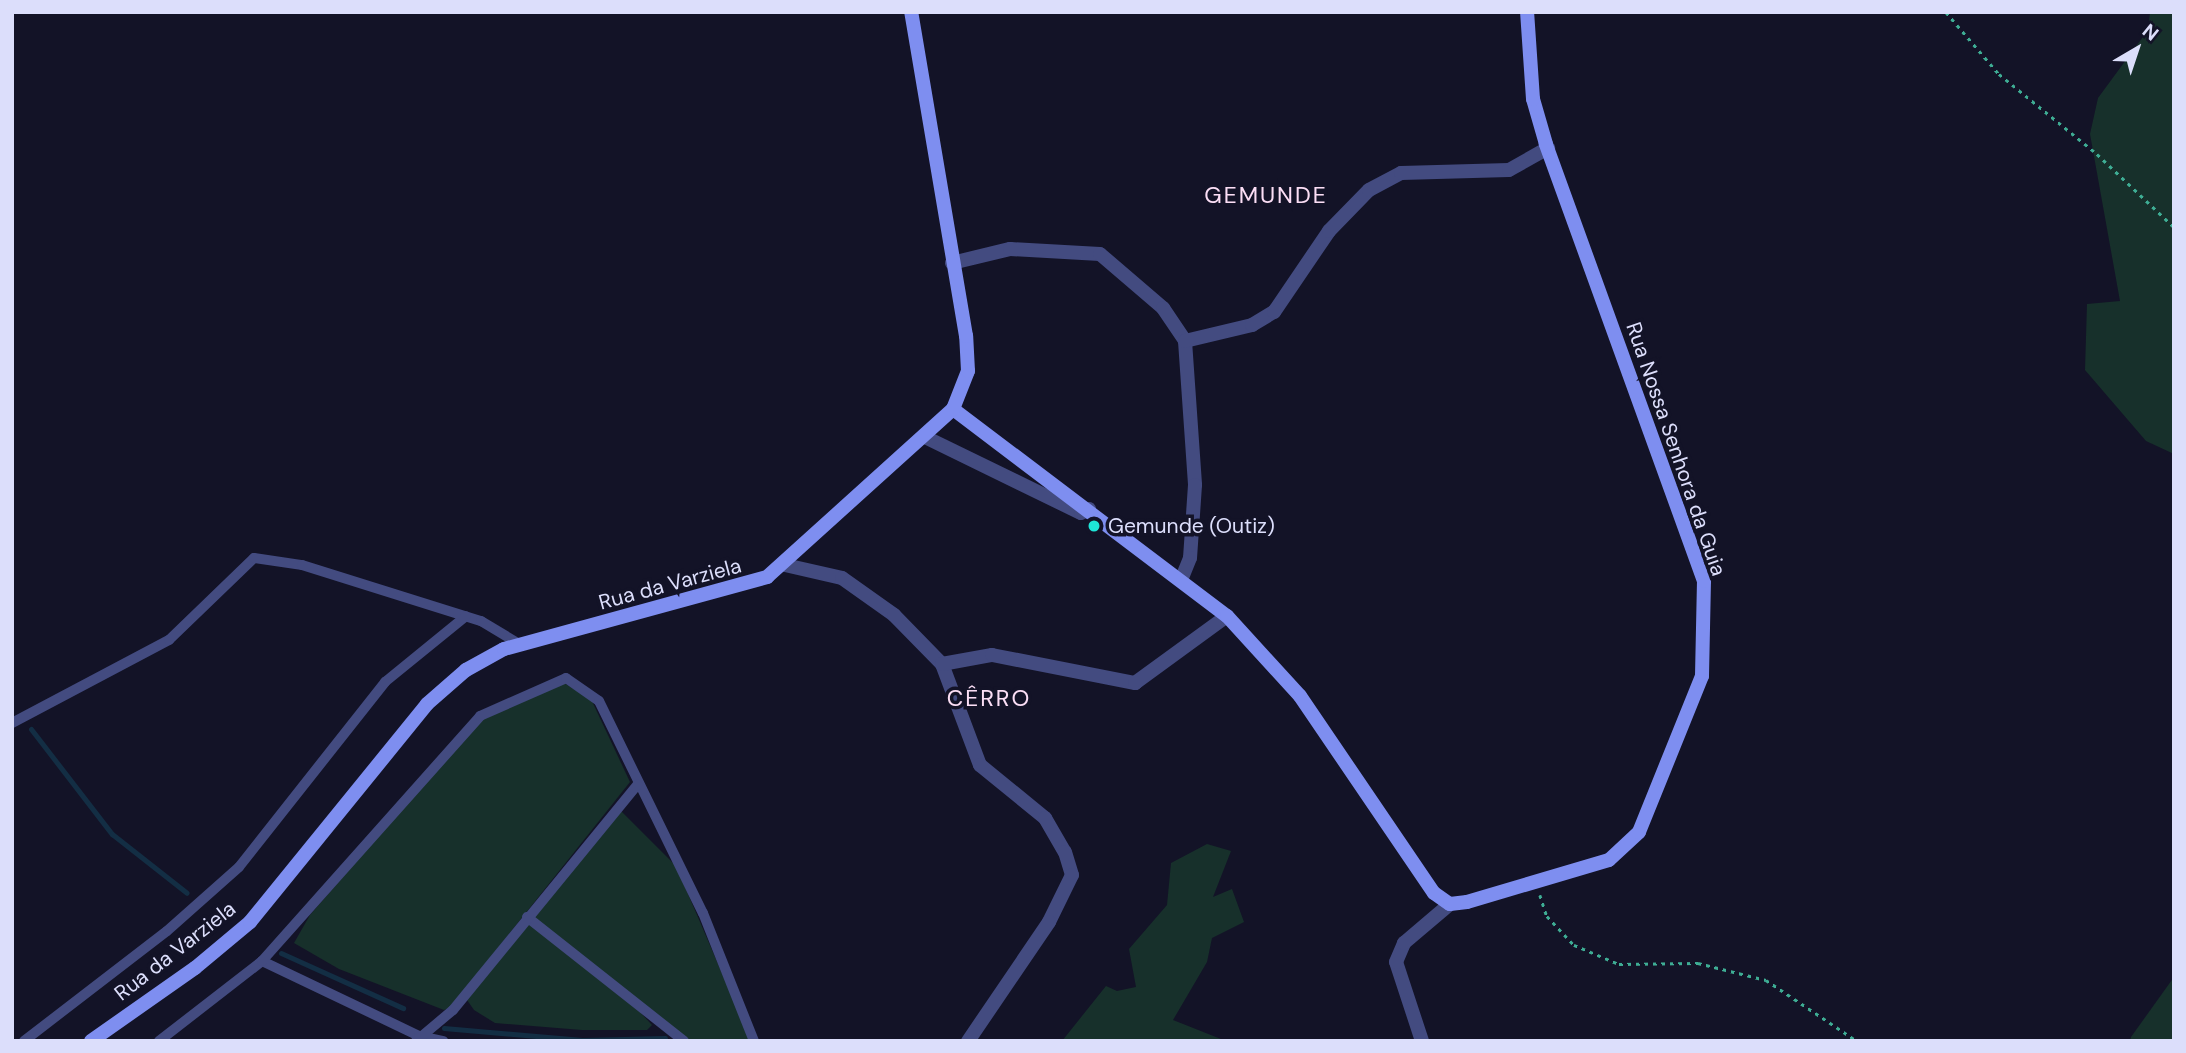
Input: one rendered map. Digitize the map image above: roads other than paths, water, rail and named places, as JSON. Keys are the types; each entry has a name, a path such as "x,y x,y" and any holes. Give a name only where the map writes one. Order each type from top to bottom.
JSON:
{"street":[{"name":"Rua da Varziela","path":"91,1041 195,968 250,922 447,685 476,665 521,645 738,589 785,565 927,438 953,410 968,371 911,12"},
{"name":"Rua Nossa Senhora da Guia","path":"1450,904 1609,860 1639,832 1702,676 1704,581 1548,148 1533,99 1527,12"},
{"path":"1185,341 1252,325 1274,312 1329,231 1369,190 1401,173 1509,170 1548,148"},
{"path":"951,263 1010,249 1100,254 1130,274 1185,341 1195,485 1190,558 1181,580"},
{"path":"953,410 1090,509 1227,616 1300,696 1421,877 1450,904 1404,943 1396,962 1422,1041"},
{"path":"927,438 1081,513 1090,509"},
{"path":"785,565 842,578 894,615 942,664 980,765 1045,818 1072,875 1049,922 968,1041"},
{"path":"942,664 992,655 1135,683 1227,616"}],"lane":[{"path":"12,723 169,640 254,558 302,565 466,616 521,645"},
{"path":"24,1041 167,931 239,867 385,682 466,616"},
{"path":"159,1041 240,984 480,716 544,683 566,678 599,701 637,785 703,914 754,1041"},
{"path":"418,1039 453,1010 637,785"},
{"path":"527,917 684,1041"},
{"path":"262,961 418,1039 443,1041"}],"waterway":[{"path":"31,729 112,834 187,893"},
{"path":"281,953 403,1008"},
{"path":"444,1028 582,1040 665,1038"}],"place":[{"name":"Gemunde (Outiz)","path":"1094,526"}],"district":[{"name":"GEMUNDE","path":"1266,195"},
{"name":"CÊRRO","path":"989,698"}]}
